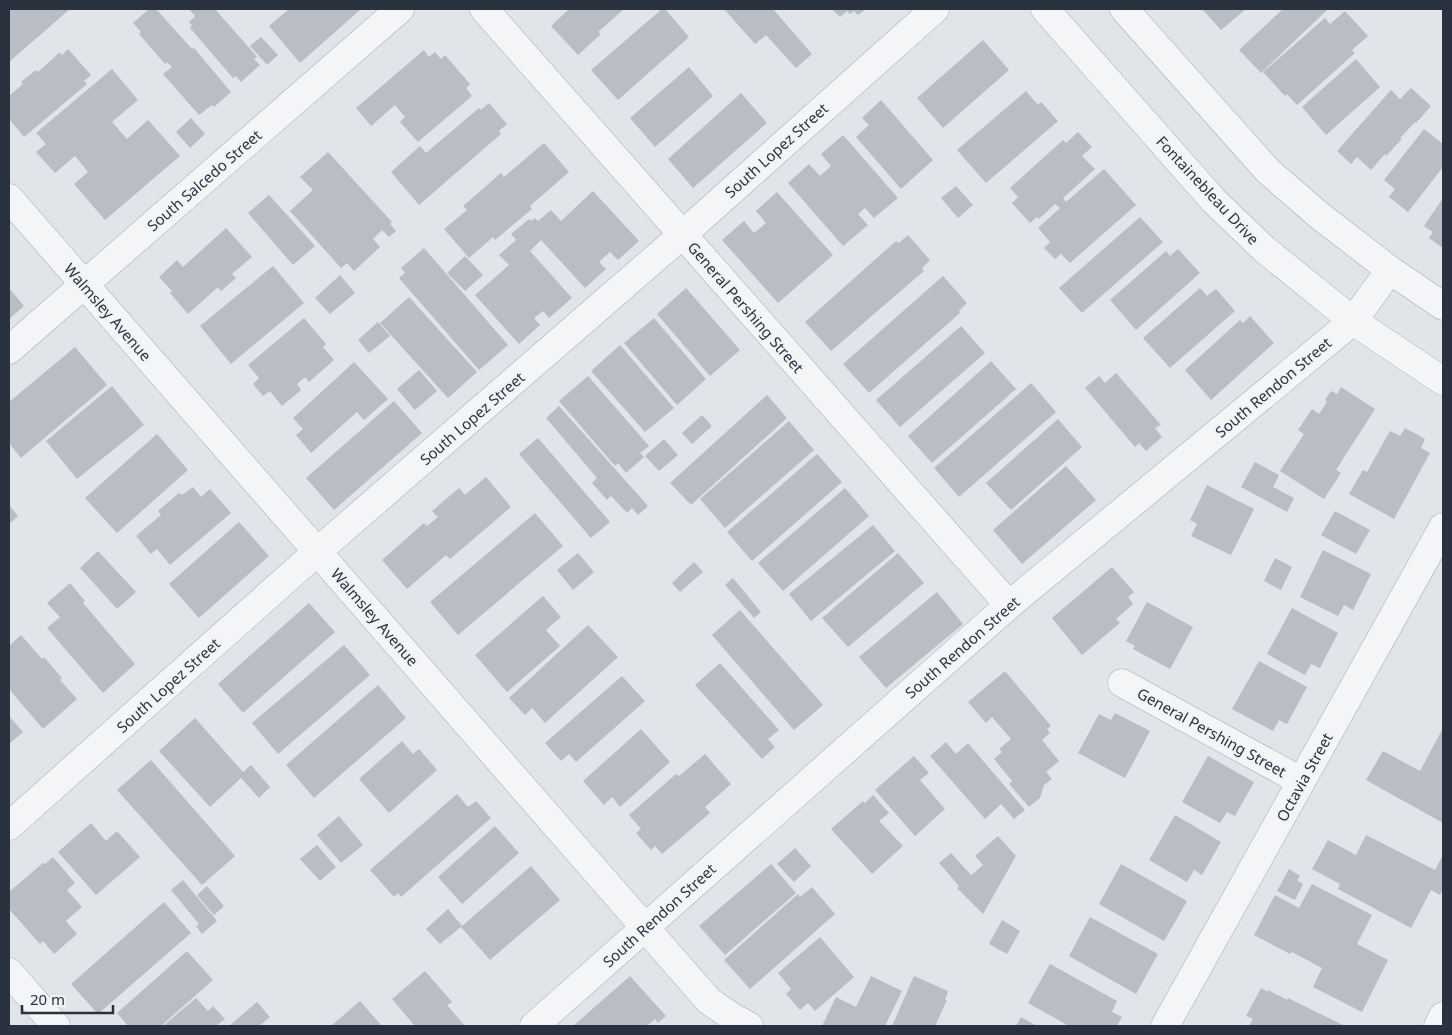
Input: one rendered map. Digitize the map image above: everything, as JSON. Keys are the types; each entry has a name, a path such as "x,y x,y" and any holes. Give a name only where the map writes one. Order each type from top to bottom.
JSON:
{"street":[{"name":"South Salcedo Street","path":"9,350 400,9"},
{"name":"General Pershing Street","path":"484,9 1009,605"},
{"name":"South Lopez Street","path":"9,826 318,551 682,235 935,9"},
{"name":"Fontainebleau Drive","path":"1045,9 1214,201 1264,249 1353,321 1443,381"},
{"path":"1124,9 1268,171 1320,216 1390,270 1443,306"},
{"name":"Walmsley Avenue","path":"9,198 709,1001 749,1026"},
{"name":"South Rendon Street","path":"534,1026 1009,605 1353,321 1390,270"},
{"name":"Octavia Street","path":"1165,1026 1443,528"},
{"name":"General Pershing Street","path":"1122,683 1301,781"},
{"path":"9,972 56,1026"},
{"path":"1438,1026 1443,1016"}],"building":[{"path":"9,9 70,9 9,62"},
{"path":"149,9 156,9 192,49 194,48 231,92 214,107 212,105 199,115 163,74 172,67 167,62 165,64 139,34 141,32 133,23"},
{"path":"189,9 215,9 257,57 254,59 260,65 241,82 236,76 233,78 190,28 192,25 189,22 195,16"},
{"path":"289,9 361,9 300,63 269,26"},
{"path":"569,9 624,9 598,32 601,34 578,55 551,26"},
{"path":"662,9 665,9 689,37 618,100 591,70"},
{"path":"724,9 773,9 812,54 796,68 766,35 755,44"},
{"path":"832,9 866,9 858,15 854,11 850,14 847,11 840,17"},
{"path":"1202,9 1246,9 1221,30"},
{"path":"1283,9 1328,9 1261,73 1239,50"},
{"path":"1345,11 1368,36 1352,50 1355,53 1297,105 1287,94 1285,96 1263,72 1325,18 1330,24"},
{"path":"261,37 278,55 267,65 250,46"},
{"path":"983,40 1009,70 943,128 917,98"},
{"path":"68,49 91,75 84,81 87,84 24,137 9,119 9,96 23,84 21,82 36,70 38,72 60,52 62,55"},
{"path":"424,50 429,57 435,52 441,59 445,55 470,84 466,88 472,96 418,142 400,122 405,117 395,105 371,126 356,108"},
{"path":"1356,59 1380,87 1326,135 1302,107"},
{"path":"689,67 713,96 655,147 630,118"},
{"path":"112,69 138,100 112,122 127,139 148,120 180,156 105,220 74,184 88,172 75,156 55,173 36,152 46,144 36,133"},
{"path":"1411,88 1431,106 1371,170 1357,157 1351,164 1337,151 1391,90 1400,99"},
{"path":"1026,91 1038,105 1041,102 1058,121 986,183 957,150"},
{"path":"741,93 767,123 693,188 668,159"},
{"path":"881,100 933,160 901,189 856,137 869,125 862,118"},
{"path":"489,103 507,124 499,131 501,134 419,205 391,172 420,146 426,153 479,108 481,110"},
{"path":"191,118 205,134 190,148 176,132"},
{"path":"1424,129 1443,144 1443,167 1408,212 1389,197 1395,189 1384,180"},
{"path":"1078,132 1092,147 1082,156 1095,169 1063,198 1066,202 1104,169 1136,205 1070,263 1061,254 1055,259 1044,248 1050,242 1038,228 1060,208 1055,204 1039,219 1037,217 1030,223 1012,203 1018,197 1010,188 1063,140 1066,143"},
{"path":"843,135 898,198 874,218 865,208 858,214 868,225 843,246 788,183 809,164 820,176 831,166 821,154"},
{"path":"544,143 569,172 530,206 532,209 495,240 493,237 469,258 444,229 467,210 463,206 501,173 504,177"},
{"path":"328,152 392,222 390,224 396,231 389,237 382,230 373,239 380,247 354,271 347,263 341,268 290,211 313,190 300,177"},
{"path":"956,186 973,205 958,218 941,198"},
{"path":"593,191 639,241 618,260 610,252 599,262 606,269 585,288 541,240 530,251 572,298 549,318 543,311 534,318 540,325 519,344 475,295 509,265 499,255 516,240 511,234 529,219 531,221 535,218 538,221 551,210 561,221"},
{"path":"777,192 833,255 778,303 722,240 744,221 754,233 766,223 756,211"},
{"path":"269,195 315,246 293,265 248,213"},
{"path":"1443,198 1443,248 1429,238 1433,232 1424,226"},
{"path":"1140,217 1163,242 1082,313 1059,288"},
{"path":"226,228 252,257 232,274 236,278 221,291 218,287 188,314 170,293 172,291 159,277 177,260 183,267"},
{"path":"908,235 930,260 922,268 924,271 831,351 805,322 896,241 899,243"},
{"path":"424,248 508,345 479,370 399,278 405,273 401,268"},
{"path":"1178,249 1200,273 1136,330 1110,300 1166,251 1170,256"},
{"path":"465,256 483,275 465,291 447,273"},
{"path":"273,266 304,303 231,364 200,326"},
{"path":"340,275 355,293 330,314 315,298"},
{"path":"943,276 967,303 959,311 960,313 869,393 843,364"},
{"path":"9,288 24,306 9,319"},
{"path":"686,288 740,350 710,376 657,314"},
{"path":"1200,288 1207,296 1216,289 1235,311 1170,368 1143,338"},
{"path":"409,297 477,372 448,398 380,323"},
{"path":"1250,316 1274,343 1211,400 1185,370 1240,320 1243,323"},
{"path":"304,318 326,344 323,347 334,360 309,382 305,377 297,384 301,390 282,406 270,391 263,396 253,384 259,378 248,365"},
{"path":"654,318 706,379 677,405 624,343"},
{"path":"378,322 390,336 369,353 358,340"},
{"path":"961,326 985,353 900,427 876,400"},
{"path":"620,345 674,408 645,432 591,371"},
{"path":"75,347 107,385 21,458 9,443 9,402"},
{"path":"991,361 1016,389 932,463 908,436"},
{"path":"354,362 388,399 364,420 357,412 311,453 296,435 303,429 293,418"},
{"path":"419,370 437,391 415,410 397,389"},
{"path":"1116,373 1161,425 1155,428 1162,437 1146,451 1139,443 1135,447 1085,388 1099,376 1105,383"},
{"path":"588,376 649,446 640,453 644,457 626,473 618,463 615,466 559,401"},
{"path":"1031,383 1056,412 959,497 934,468"},
{"path":"112,386 144,425 77,479 46,441"},
{"path":"1341,387 1375,409 1336,470 1341,473 1324,499 1280,471 1304,434 1298,430 1312,409 1319,414 1327,402 1325,400 1331,391 1337,394"},
{"path":"767,395 787,418 691,505 670,483"},
{"path":"394,401 422,433 334,510 306,478"},
{"path":"559,406 648,506 638,515 632,508 627,513 611,496 607,500 592,483 597,478 546,418"},
{"path":"702,415 712,426 692,444 682,433"},
{"path":"1058,419 1082,447 1011,510 986,483"},
{"path":"789,421 814,450 725,528 700,499"},
{"path":"1405,428 1425,439 1421,448 1430,453 1394,519 1349,494 1363,470 1367,472 1390,431 1400,436"},
{"path":"157,434 188,470 117,533 85,498"},
{"path":"538,438 610,522 591,538 519,454"},
{"path":"664,439 678,455 659,471 645,456"},
{"path":"817,454 842,482 752,561 727,532"},
{"path":"1255,462 1279,475 1273,487 1294,498 1287,512 1241,487"},
{"path":"1066,466 1096,500 1022,564 993,530"},
{"path":"486,477 511,507 450,559 446,555 407,589 382,560 424,523 427,526 438,517 432,511 459,488 465,495"},
{"path":"1207,485 1254,509 1231,555 1191,536 1197,524 1190,520"},
{"path":"193,487 201,497 210,489 231,513 170,565 157,549 151,554 136,536 161,515 158,511 179,493 182,495"},
{"path":"845,488 869,516 783,591 758,563"},
{"path":"9,505 18,516 9,524"},
{"path":"1335,511 1370,530 1356,554 1321,535"},
{"path":"535,513 563,546 458,635 430,602"},
{"path":"239,522 269,556 199,618 169,584"},
{"path":"873,525 895,551 811,621 789,594"},
{"path":"1323,550 1371,574 1353,610 1344,605 1338,616 1300,597"},
{"path":"98,551 136,592 117,609 80,568"},
{"path":"578,553 594,572 573,590 557,570"},
{"path":"898,553 924,583 848,647 822,618"},
{"path":"1275,558 1292,567 1281,590 1264,581"},
{"path":"694,562 703,572 680,592 672,583"},
{"path":"1112,567 1134,592 1128,597 1133,604 1116,619 1120,623 1082,655 1052,618"},
{"path":"733,578 761,612 754,618 725,585"},
{"path":"70,583 85,601 83,603 135,664 103,693 47,628 60,617 47,603"},
{"path":"937,592 963,624 886,688 859,657"},
{"path":"543,596 561,617 546,630 560,646 507,692 475,655"},
{"path":"1147,602 1193,627 1170,669 1133,649 1135,646 1126,641"},
{"path":"309,603 335,632 243,713 218,684"},
{"path":"1292,608 1338,633 1320,668 1311,664 1305,675 1267,654"},
{"path":"740,610 823,705 794,730 712,635"},
{"path":"588,625 618,657 545,723 532,708 525,715 509,698"},
{"path":"21,635 42,659 44,657 62,678 60,680 77,699 43,729 9,689 9,646"},
{"path":"344,645 370,675 278,754 252,723"},
{"path":"1259,661 1307,687 1287,724 1279,720 1273,731 1232,709"},
{"path":"720,663 779,730 768,739 775,747 762,759 695,685"},
{"path":"1005,671 1051,726 1047,729 1050,733 1042,740 1059,761 1046,772 1052,779 1044,785 1040,798 1029,807 1009,784 1012,781 994,759 1002,752 999,749 1011,739 992,717 986,723 968,702"},
{"path":"622,676 645,701 576,762 569,754 561,761 545,743"},
{"path":"378,685 406,718 314,798 286,765"},
{"path":"1115,713 1150,731 1125,778 1078,753 1099,714 1111,720"},
{"path":"9,716 23,732 9,744"},
{"path":"195,718 243,772 251,765 270,787 259,798 241,778 210,807 159,751"},
{"path":"1443,728 1443,823 1366,780 1383,751 1420,771"},
{"path":"641,729 670,762 620,807 612,797 604,805 583,781"},
{"path":"402,741 413,754 419,749 437,770 389,813 359,779"},
{"path":"946,742 956,754 968,743 1025,810 1014,819 1001,804 985,819 930,756"},
{"path":"705,754 731,784 705,807 710,813 662,854 655,846 651,850 636,833 641,829 629,815 676,774 679,776"},
{"path":"914,756 929,773 920,780 945,809 915,836 875,790"},
{"path":"1208,756 1254,782 1235,816 1227,812 1220,823 1182,802"},
{"path":"151,760 235,856 202,885 117,790"},
{"path":"457,794 468,807 476,801 491,818 401,897 398,893 394,897 370,870"},
{"path":"873,795 889,813 879,821 903,846 872,874 831,829 863,801 865,803"},
{"path":"1175,815 1221,842 1202,875 1194,870 1187,882 1149,860"},
{"path":"339,816 363,845 341,863 317,835"},
{"path":"91,823 106,841 117,831 140,857 96,895 58,852"},
{"path":"495,826 519,853 462,904 438,877"},
{"path":"1366,835 1435,870 1443,855 1443,889 1440,895 1431,890 1411,928 1338,889 1340,884 1312,869 1328,840 1356,855"},
{"path":"998,836 1016,856 983,914 957,888 959,886 939,863 951,853 971,875 963,882 983,865 975,856"},
{"path":"317,845 336,867 320,881 300,859"},
{"path":"795,848 811,866 794,882 777,864"},
{"path":"53,857 75,883 67,890 82,907 66,921 77,934 54,954 43,941 40,944 9,909 9,892 43,863 45,864"},
{"path":"771,864 796,893 725,955 699,926"},
{"path":"1121,864 1187,901 1164,941 1099,904"},
{"path":"531,866 560,900 490,960 461,927"},
{"path":"1289,869 1300,876 1297,880 1303,884 1295,900 1277,891"},
{"path":"183,880 217,921 202,934 196,926 199,924 171,890"},
{"path":"1312,884 1372,915 1357,944 1388,960 1362,1012 1313,987 1322,968 1254,935 1275,895 1299,908"},
{"path":"207,886 224,906 214,915 197,895"},
{"path":"812,887 835,914 750,989 724,960 798,894 800,897"},
{"path":"164,902 191,933 98,1014 71,984"},
{"path":"448,909 462,926 440,944 426,929"},
{"path":"1090,917 1158,954 1136,994 1069,956"},
{"path":"1002,920 1020,931 1007,954 989,944"},
{"path":"820,937 854,977 815,1011 808,1003 800,1010 786,994 791,989 778,973"},
{"path":"187,951 213,980 161,1026 128,1026 117,1013"},
{"path":"1050,964 1117,1001 1112,1012 1122,1017 1117,1026 1069,1026 1028,1003"},
{"path":"425,971 452,1002 447,1005 465,1026 415,1026 392,999"},
{"path":"630,976 666,1016 658,1023 655,1019 647,1026 573,1026"},
{"path":"871,976 902,991 885,1026 822,1026 836,997 856,1007"},
{"path":"914,976 948,991 945,1000 947,1000 935,1026 892,1026"},
{"path":"1261,988 1287,1000 1288,998 1345,1026 1249,1026 1253,1019 1246,1016"},
{"path":"196,998 208,1011 213,1006 225,1019 216,1026 163,1026"},
{"path":"360,1001 382,1026 331,1026"},
{"path":"257,1002 270,1017 259,1026 229,1026"},
{"path":"1021,1017 1037,1026 1016,1026"}]}
